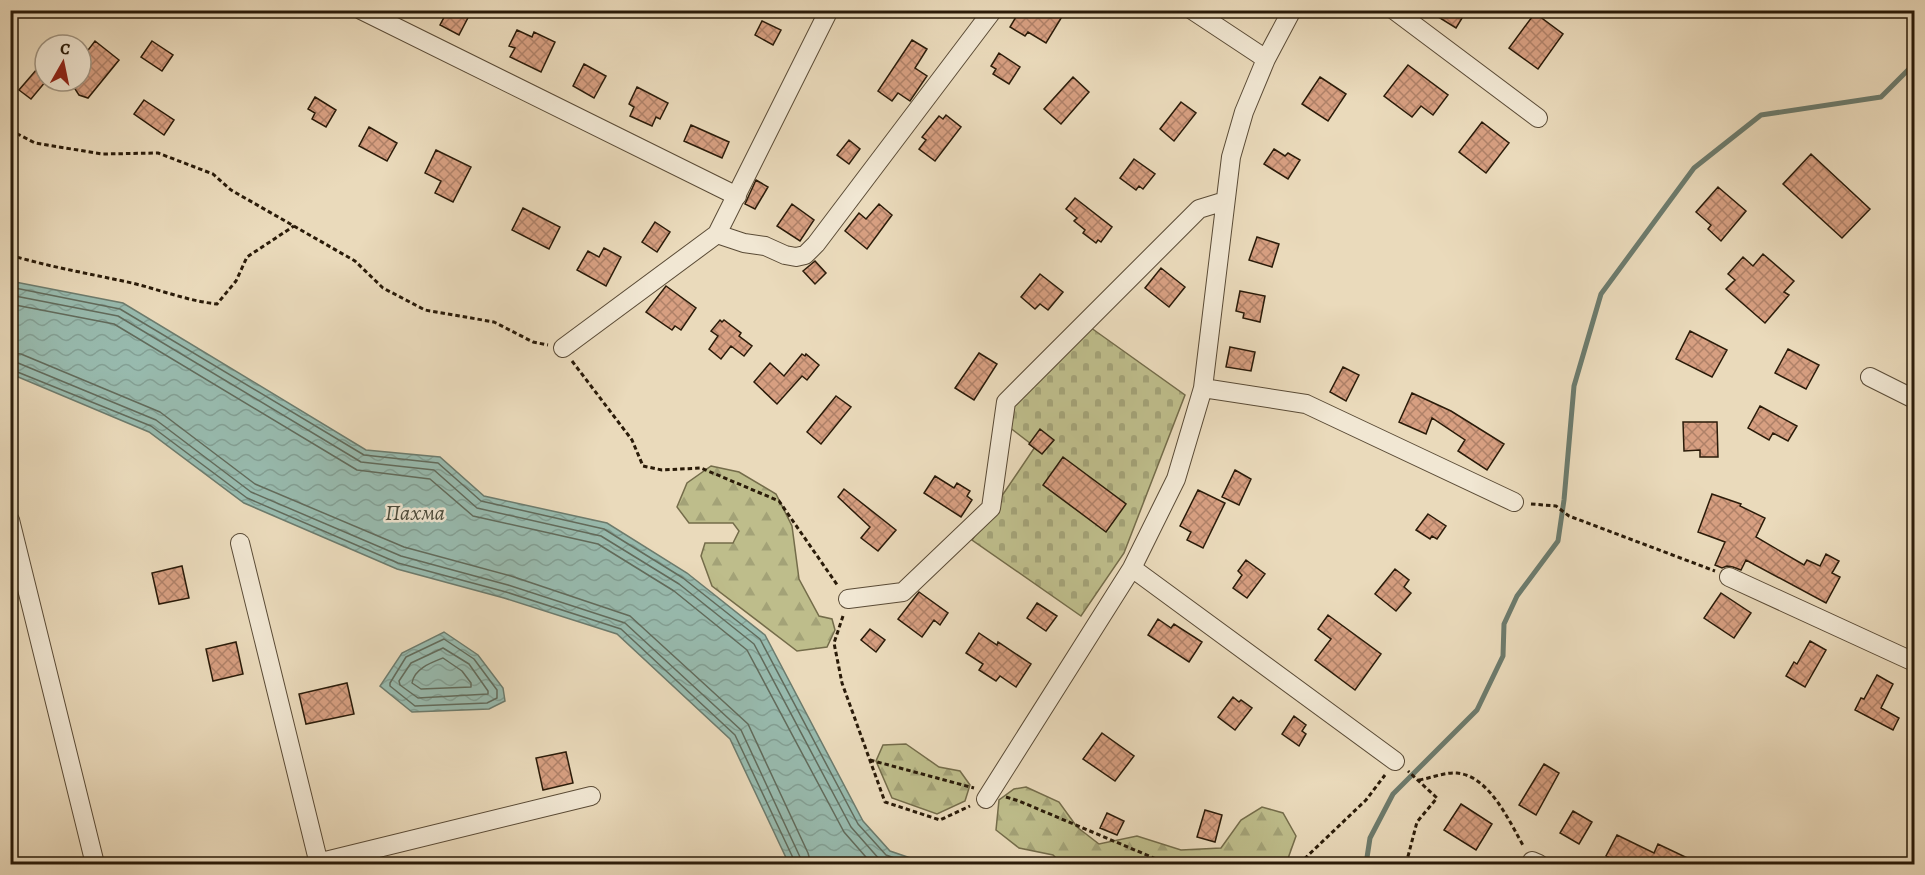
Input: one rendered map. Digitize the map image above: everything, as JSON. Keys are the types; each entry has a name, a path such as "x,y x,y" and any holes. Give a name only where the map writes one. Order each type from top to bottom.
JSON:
{"street":[{"path":"361,10 737,196"},
{"path":"563,348 717,234 829,10"},
{"path":"717,234 744,243 765,246 785,255 796,257 805,255 993,10"},
{"path":"1192,10 1266,59"},
{"path":"988,796 1132,568 1176,479 1203,388 1231,157 1244,112 1266,59 1292,10"},
{"path":"1394,10 1538,118"},
{"path":"848,599 903,592 991,508 1006,402 1199,209 1225,201"},
{"path":"1870,377 1914,399"},
{"path":"1203,388 1306,404 1514,502"},
{"path":"10,520 95,864"},
{"path":"240,543 317,864 591,796"},
{"path":"1132,568 1393,764"},
{"path":"1729,577 1914,662"}],"path":[{"path":"10,130 35,143 102,154 158,153 213,174 231,190 355,261 383,288 425,310 494,322 533,342 563,348 584,379 632,440 643,466 662,470 702,468 779,501 848,599 834,643 842,683 885,802 940,820 988,796"},
{"path":"10,255 134,284 195,302 217,304 236,280 247,257 294,226"},
{"path":"1514,502 1557,506 1569,516 1729,577"},
{"path":"870,760 988,796 1019,801 1168,864"},
{"path":"1299,864 1366,800 1393,764"},
{"path":"1406,864 1417,822 1437,798 1419,780 1456,773 1472,778 1494,795 1536,863"}],"green space":[{"path":"1087,325 1185,395 1124,553 1081,616 972,540 1035,447 1009,427 1016,391"},
{"path":"711,466 739,472 776,494 792,526 799,579 819,616 832,619 835,630 827,647 797,651 712,586 701,556 705,543 733,543 739,531 733,523 689,523 677,507 687,483"},
{"path":"906,744 939,767 960,771 970,785 965,801 937,814 892,798 876,761 883,745"},
{"path":"1026,787 1059,802 1077,827 1099,844 1137,836 1181,850 1221,848 1241,820 1262,807 1283,813 1296,836 1286,864 1062,864 1053,855 1019,848 996,830 999,800 1014,789"}],"water":[{"name":"Пахма","path":"10,281 123,303 366,450 440,457 484,496 607,523 687,573 765,635 863,821 890,851 928,864 789,864 730,739 617,634 504,598 397,569 244,503 149,432 11,374"},
{"path":"444,632 478,655 503,688 505,701 489,709 412,712 380,686 402,653"}],"building":[{"path":"448,10 472,10 459,35 440,25"},
{"path":"1020,10 1055,10 1063,15 1046,43 1028,32 1025,36 1010,27"},
{"path":"1427,10 1467,10 1456,28"},
{"path":"1535,13 1563,34 1538,69 1509,48"},
{"path":"762,21 781,30 773,45 755,35"},
{"path":"517,30 532,37 534,32 555,42 541,72 510,57 515,48 509,46"},
{"path":"912,40 927,49 915,68 927,76 910,101 898,93 892,101 878,91"},
{"path":"95,41 119,60 93,92 93,44"},
{"path":"152,41 173,55 162,71 141,57"},
{"path":"999,53 1020,67 1009,84 993,74 996,69 991,66"},
{"path":"584,64 606,76 594,98 573,86"},
{"path":"1408,65 1448,95 1433,115 1421,106 1412,117 1384,96"},
{"path":"33,74 33,93 36,93 31,99 19,90"},
{"path":"1073,77 1089,92 1061,124 1044,109"},
{"path":"1320,77 1346,94 1328,121 1302,104"},
{"path":"637,87 668,103 660,119 656,117 652,126 630,116 634,107 629,104"},
{"path":"78,93 92,93 88,98"},
{"path":"315,97 336,110 326,127 312,119 315,113 308,109"},
{"path":"144,100 174,120 164,135 134,114"},
{"path":"1181,102 1196,113 1174,141 1160,129"},
{"path":"946,115 961,127 935,161 919,149 926,140 922,137 939,116 943,119"},
{"path":"1482,122 1509,143 1486,173 1459,152"},
{"path":"691,125 729,142 722,158 684,141"},
{"path":"369,127 397,143 387,161 359,146"},
{"path":"849,140 860,149 849,164 837,155"},
{"path":"1274,149 1285,156 1288,153 1300,160 1288,179 1264,164"},
{"path":"436,150 471,167 453,202 435,193 441,181 425,173"},
{"path":"1811,154 1870,209 1842,238 1783,184"},
{"path":"1134,159 1155,174 1143,189 1139,186 1136,190 1120,178"},
{"path":"756,180 768,187 755,209 745,204"},
{"path":"1718,187 1746,211 1721,241 1708,229 1711,225 1696,212"},
{"path":"1075,198 1112,227 1101,242 1098,240 1096,243 1083,233 1085,230 1074,221 1077,218 1066,209"},
{"path":"792,204 814,220 800,241 777,226"},
{"path":"879,204 892,215 867,249 845,231 859,213 866,219"},
{"path":"523,208 560,227 549,249 512,230"},
{"path":"655,222 670,232 657,252 642,242"},
{"path":"1257,237 1279,244 1272,267 1249,260"},
{"path":"604,248 621,257 606,286 577,270 588,251 599,257"},
{"path":"1763,254 1794,281 1784,292 1789,295 1765,323 1726,289 1735,280 1728,274 1743,257 1753,266"},
{"path":"815,261 826,273 815,284 803,271"},
{"path":"1161,268 1185,287 1169,307 1145,288"},
{"path":"1040,274 1063,292 1048,310 1040,304 1035,309 1021,297"},
{"path":"666,286 696,308 681,330 675,326 672,330 646,312"},
{"path":"1240,291 1265,296 1260,322 1243,318 1244,313 1236,311"},
{"path":"720,320 722,322 724,320 741,333 739,336 752,346 744,356 731,346 721,359 709,349 718,336 711,331"},
{"path":"1690,331 1727,350 1712,377 1676,359"},
{"path":"1230,347 1255,352 1251,371 1226,367"},
{"path":"1788,349 1819,365 1806,389 1775,373"},
{"path":"979,353 997,364 974,400 955,388"},
{"path":"802,354 805,356 806,354 819,365 807,380 802,376 777,404 754,382 770,363 784,376"},
{"path":"1343,367 1359,375 1346,401 1330,392"},
{"path":"1412,393 1451,411 1504,444 1487,470 1458,451 1465,440 1432,418 1426,434 1399,422"},
{"path":"836,396 851,407 821,444 807,432"},
{"path":"1760,406 1797,426 1788,441 1773,433 1769,440 1748,428"},
{"path":"1683,422 1717,422 1718,457 1700,457 1700,450 1684,451"},
{"path":"1040,429 1054,440 1042,454 1029,444"},
{"path":"1063,457 1126,504 1106,532 1043,485"},
{"path":"1235,470 1251,479 1239,505 1222,497"},
{"path":"935,476 954,488 957,483 970,491 967,496 972,500 961,517 924,493"},
{"path":"844,489 896,530 878,551 861,538 870,527 838,497"},
{"path":"1198,490 1225,503 1203,548 1187,540 1191,532 1180,526"},
{"path":"1712,494 1741,504 1740,506 1765,518 1756,537 1804,565 1807,560 1820,566 1826,554 1839,561 1832,573 1840,577 1826,603 1746,560 1741,570 1715,565 1725,542 1698,532"},
{"path":"1428,514 1446,526 1437,539 1432,536 1430,539 1416,530"},
{"path":"1246,560 1265,574 1247,598 1233,588 1242,575 1238,571"},
{"path":"182,566 189,598 159,604 152,573"},
{"path":"1395,569 1409,580 1404,587 1411,593 1396,611 1375,594"},
{"path":"919,592 948,613 940,625 934,620 922,637 898,619"},
{"path":"1721,593 1751,613 1734,638 1704,618"},
{"path":"1037,603 1057,616 1046,631 1027,618"},
{"path":"1328,615 1381,654 1355,690 1315,660 1331,639 1318,629"},
{"path":"1158,619 1171,628 1174,624 1202,642 1189,662 1148,635"},
{"path":"870,629 885,640 876,652 861,640"},
{"path":"979,633 997,645 998,642 1031,664 1016,687 1000,676 996,681 979,670 983,664 966,653"},
{"path":"1810,641 1826,650 1805,687 1786,676 1794,662 1797,664"},
{"path":"236,642 243,674 213,681 206,649"},
{"path":"1877,675 1893,684 1881,708 1899,718 1893,730 1855,710"},
{"path":"347,683 354,714 306,724 299,694"},
{"path":"1233,697 1252,708 1235,730 1218,717"},
{"path":"1294,716 1306,725 1302,731 1306,734 1299,746 1282,734"},
{"path":"1102,733 1134,756 1115,781 1083,759"},
{"path":"566,752 573,783 543,790 536,758"},
{"path":"1544,764 1559,773 1536,815 1519,805"},
{"path":"1461,804 1492,824 1476,850 1444,830"},
{"path":"1205,810 1222,815 1215,842 1197,837"},
{"path":"1573,811 1592,822 1579,844 1560,833"},
{"path":"1107,813 1124,821 1117,835 1100,828"},
{"path":"1617,835 1654,853 1658,844 1700,864 1623,864 1606,856"}],"waterway":[{"path":"1366,864 1370,838 1393,794 1477,710 1503,656 1504,624 1517,596 1558,541 1574,386 1601,294 1694,168 1761,115 1881,97 1914,64"}]}
